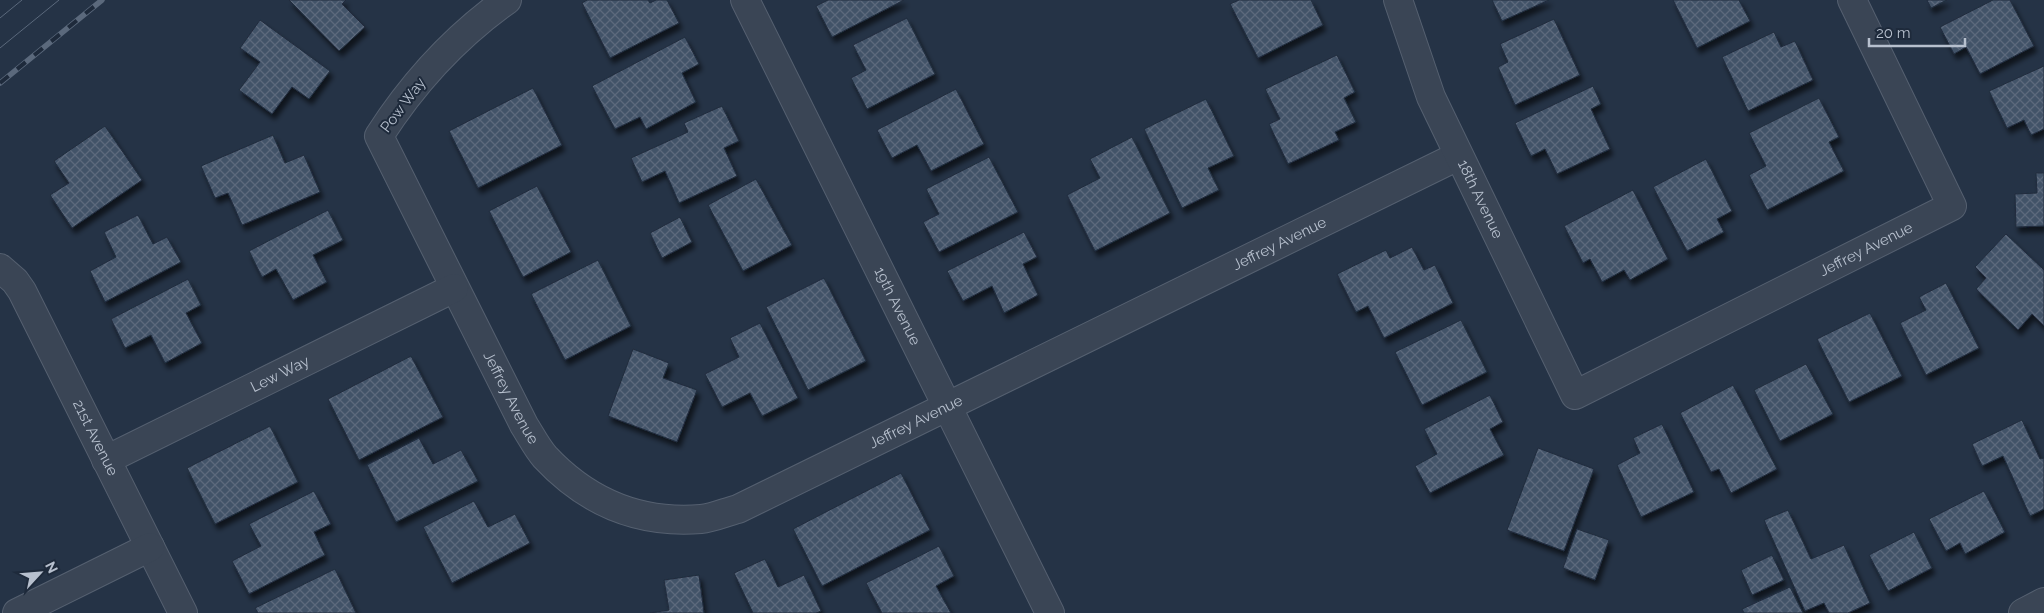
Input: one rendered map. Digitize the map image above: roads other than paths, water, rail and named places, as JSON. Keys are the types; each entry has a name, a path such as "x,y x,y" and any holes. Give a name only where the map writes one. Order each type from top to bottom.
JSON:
{"street":[{"name":"Pow Way","path":"454,288 379,136 393,114 440,56 483,17 507,0"},
{"name":"19th Avenue","path":"745,0 1050,613"},
{"name":"18th Avenue","path":"1398,0 1432,97 1458,156 1575,395"},
{"name":"Jeffrey Avenue","path":"1575,395 1952,206 1852,0"},
{"name":"Jeffrey Avenue","path":"454,288 524,425 544,456 573,484 601,501 642,516 666,519 702,518 738,509 1458,156"},
{"name":"21st Avenue","path":"0,268 15,281 22,291 183,613"},
{"name":"Lew Way","path":"106,460 454,288"},
{"path":"17,613 150,547"},
{"path":"2023,613 2044,602"}],"tram line":[{"path":"0,18 22,0"},
{"path":"0,48 59,0"}],"railway":[{"path":"0,83 102,0"}]}
